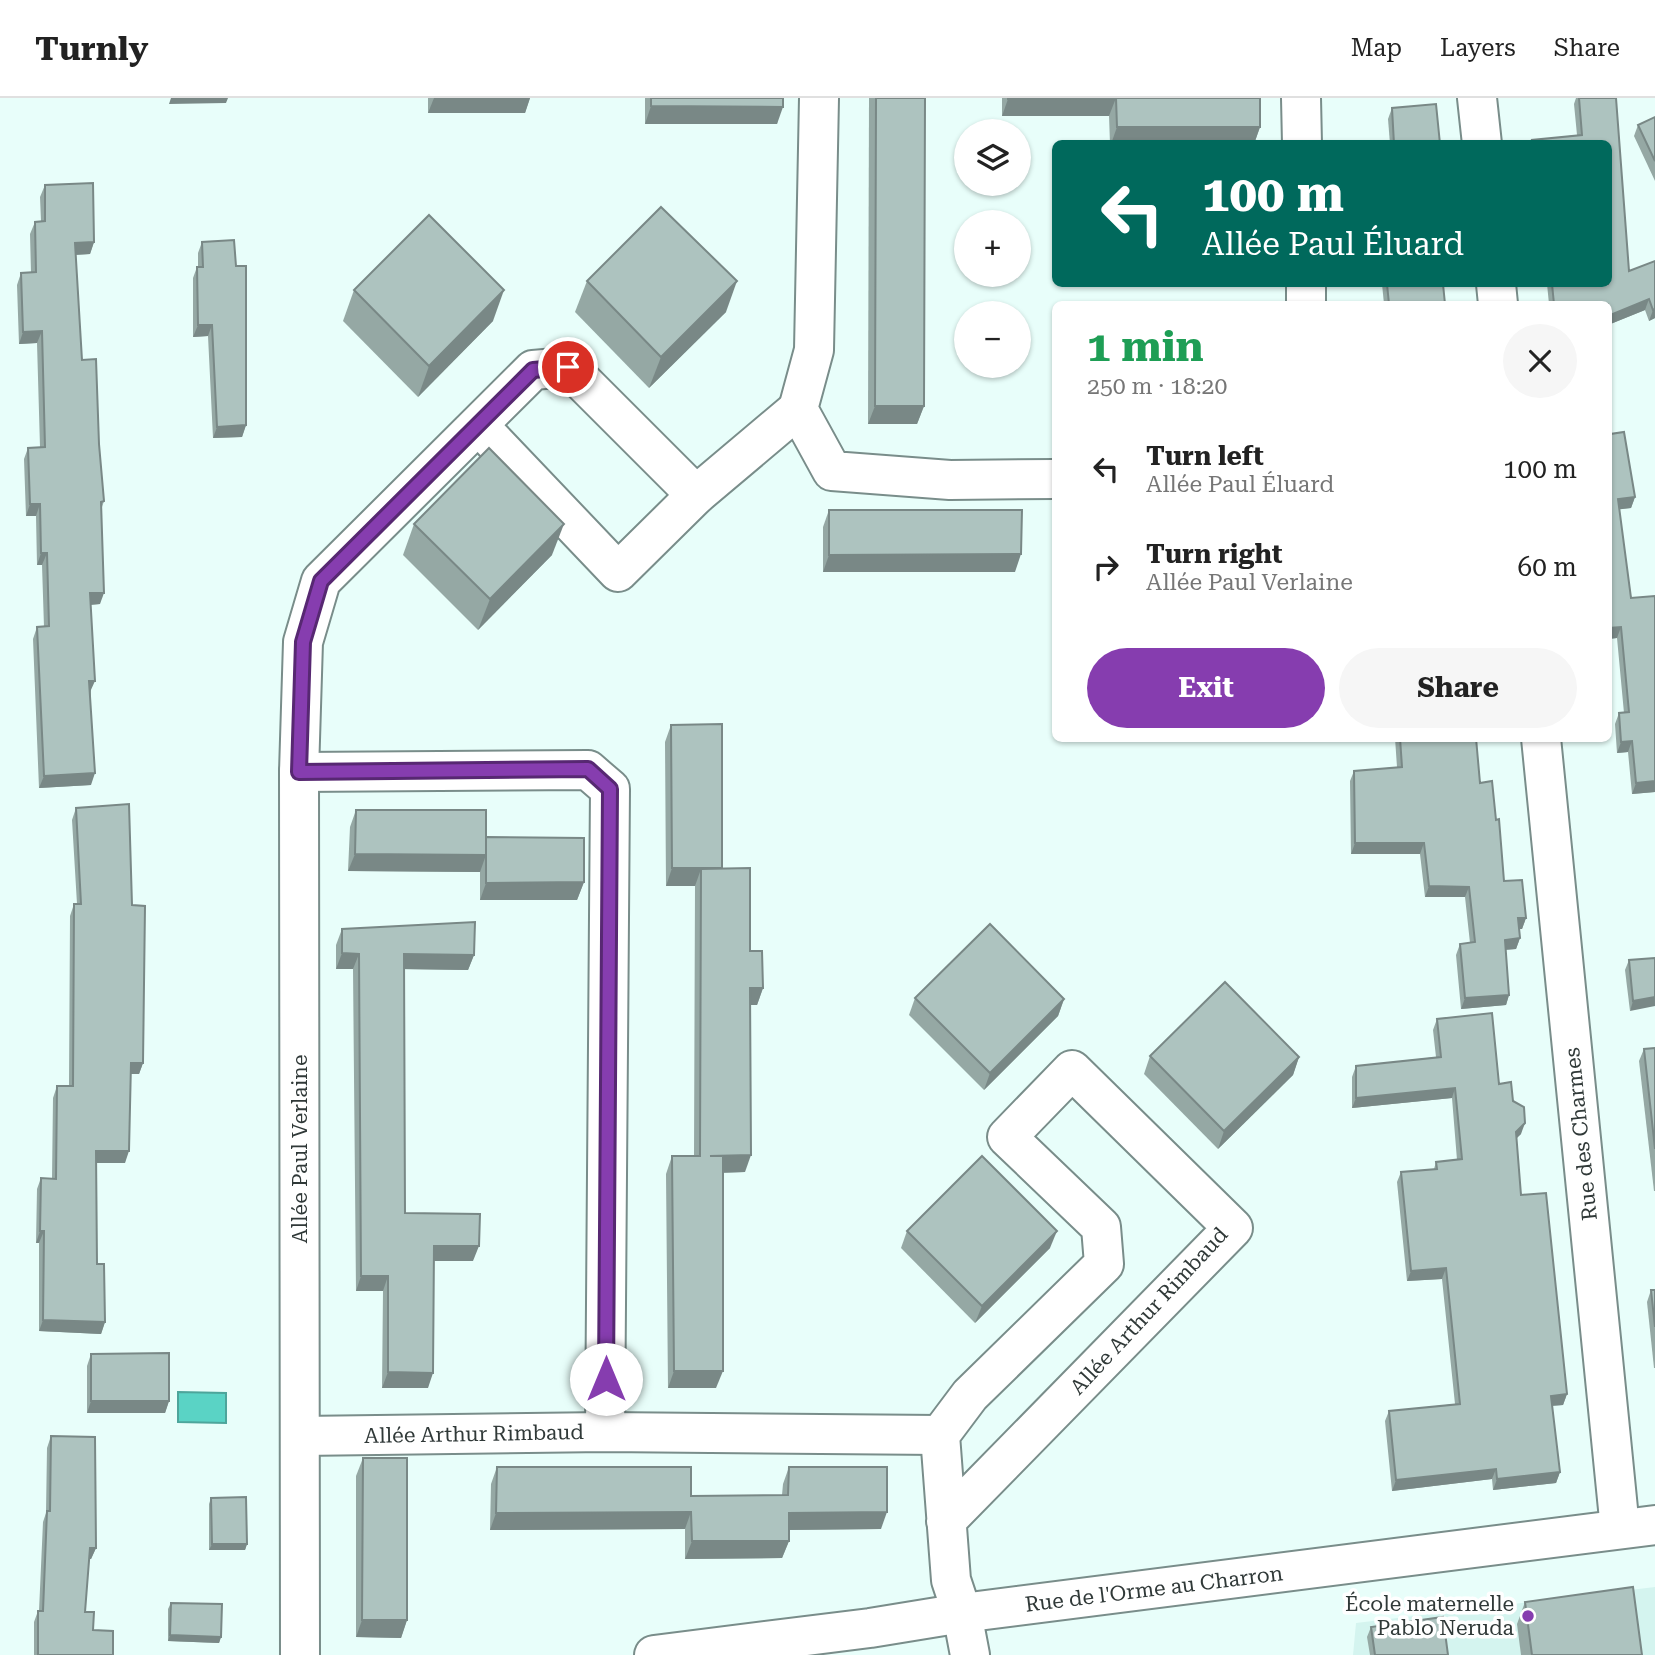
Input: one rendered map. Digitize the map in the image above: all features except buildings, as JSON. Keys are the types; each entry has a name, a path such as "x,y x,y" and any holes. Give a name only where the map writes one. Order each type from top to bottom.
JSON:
{"street":[{"path":"479,426 618,572 696,495 798,409 814,350 819,98"},
{"path":"1301,98 1302,140"},
{"path":"1477,98 1482,140"},
{"name":"Allée Paul Verlaine","path":"300,1655 299,772 303,642 321,581 533,370 568,367 696,495"},
{"path":"798,409 832,471 950,480 1052,480"},
{"name":"Rue des Charmes","path":"1541,742 1638,1527"},
{"path":"299,772 588,769 610,789 605,1432"},
{"name":"Allée Arthur Rimbaud","path":"301,1436 605,1432 940,1435 971,1395 1104,1264 1101,1227 1007,1137 1072,1070 1233,1228 946,1521"},
{"path":"940,1435 951,1580 962,1613 970,1655"},
{"name":"Rue de l'Orme au Charron","path":"654,1655 869,1641 962,1613 1638,1527"}],"shaded area":[{"name":"École maternelle Pablo Neruda","path":"1655,1587 1655,1655 1353,1655 1356,1623"}],"water":[{"path":"178,1392 226,1393 226,1423 178,1422"}],"place":[{"name":"École maternelle Pablo Neruda","path":"1528,1616"}],"route":[{"path":"568,367 533,370 321,581 303,642 299,772 588,769 610,789 606,1379"}]}
